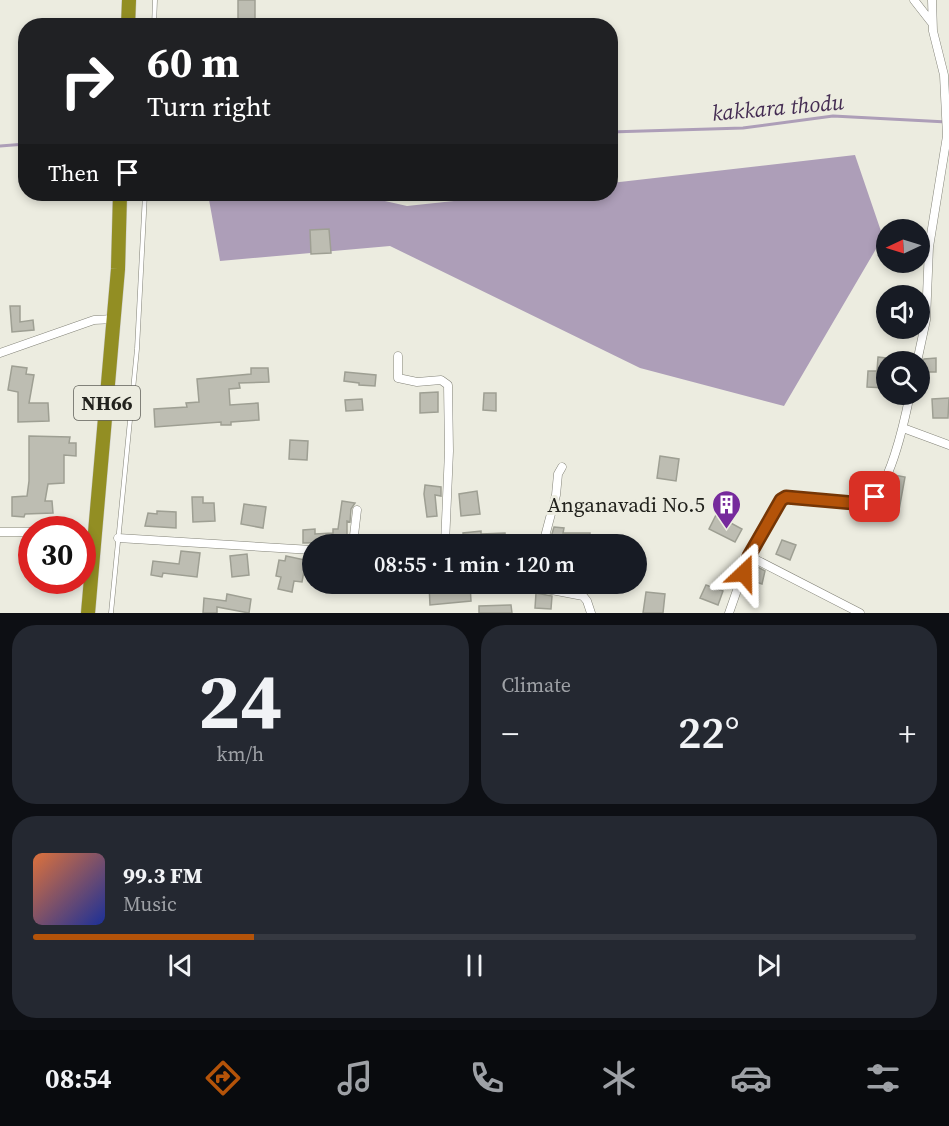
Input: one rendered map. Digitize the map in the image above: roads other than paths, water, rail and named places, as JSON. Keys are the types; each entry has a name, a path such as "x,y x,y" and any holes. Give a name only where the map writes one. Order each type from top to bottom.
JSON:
{"highway":[{"path":"128,18 129,0"},
{"name":"NH66","path":"88,613 92,532 118,268 120,201"}],"street":[{"path":"914,0 932,23"},
{"path":"919,351 926,320 929,247 947,136 947,74 932,23 932,0"},
{"path":"0,353 94,320 114,319"},
{"path":"398,356 398,378 417,382 441,381 448,385 445,534"},
{"path":"729,613 749,556 781,500 786,497 865,504 875,497 887,475 903,428 908,405"},
{"path":"903,428 949,445"},
{"path":"546,534 556,495 558,474 562,467"},
{"path":"354,534 357,510"},
{"path":"0,532 18,532"},
{"path":"118,538 302,549"},
{"path":"749,556 860,613"},
{"path":"575,594 583,596 591,613"}],"lane":[{"path":"154,18 155,0"},
{"path":"111,613 137,349 145,201"}],"waterway":[{"name":"kakkara thodu","path":"618,132 743,128 833,116 947,122"},
{"name":"kakkara thodu","path":"0,146 18,145"}],"place":[{"name":"Anganavadi No.5","path":"726,530"}]}
